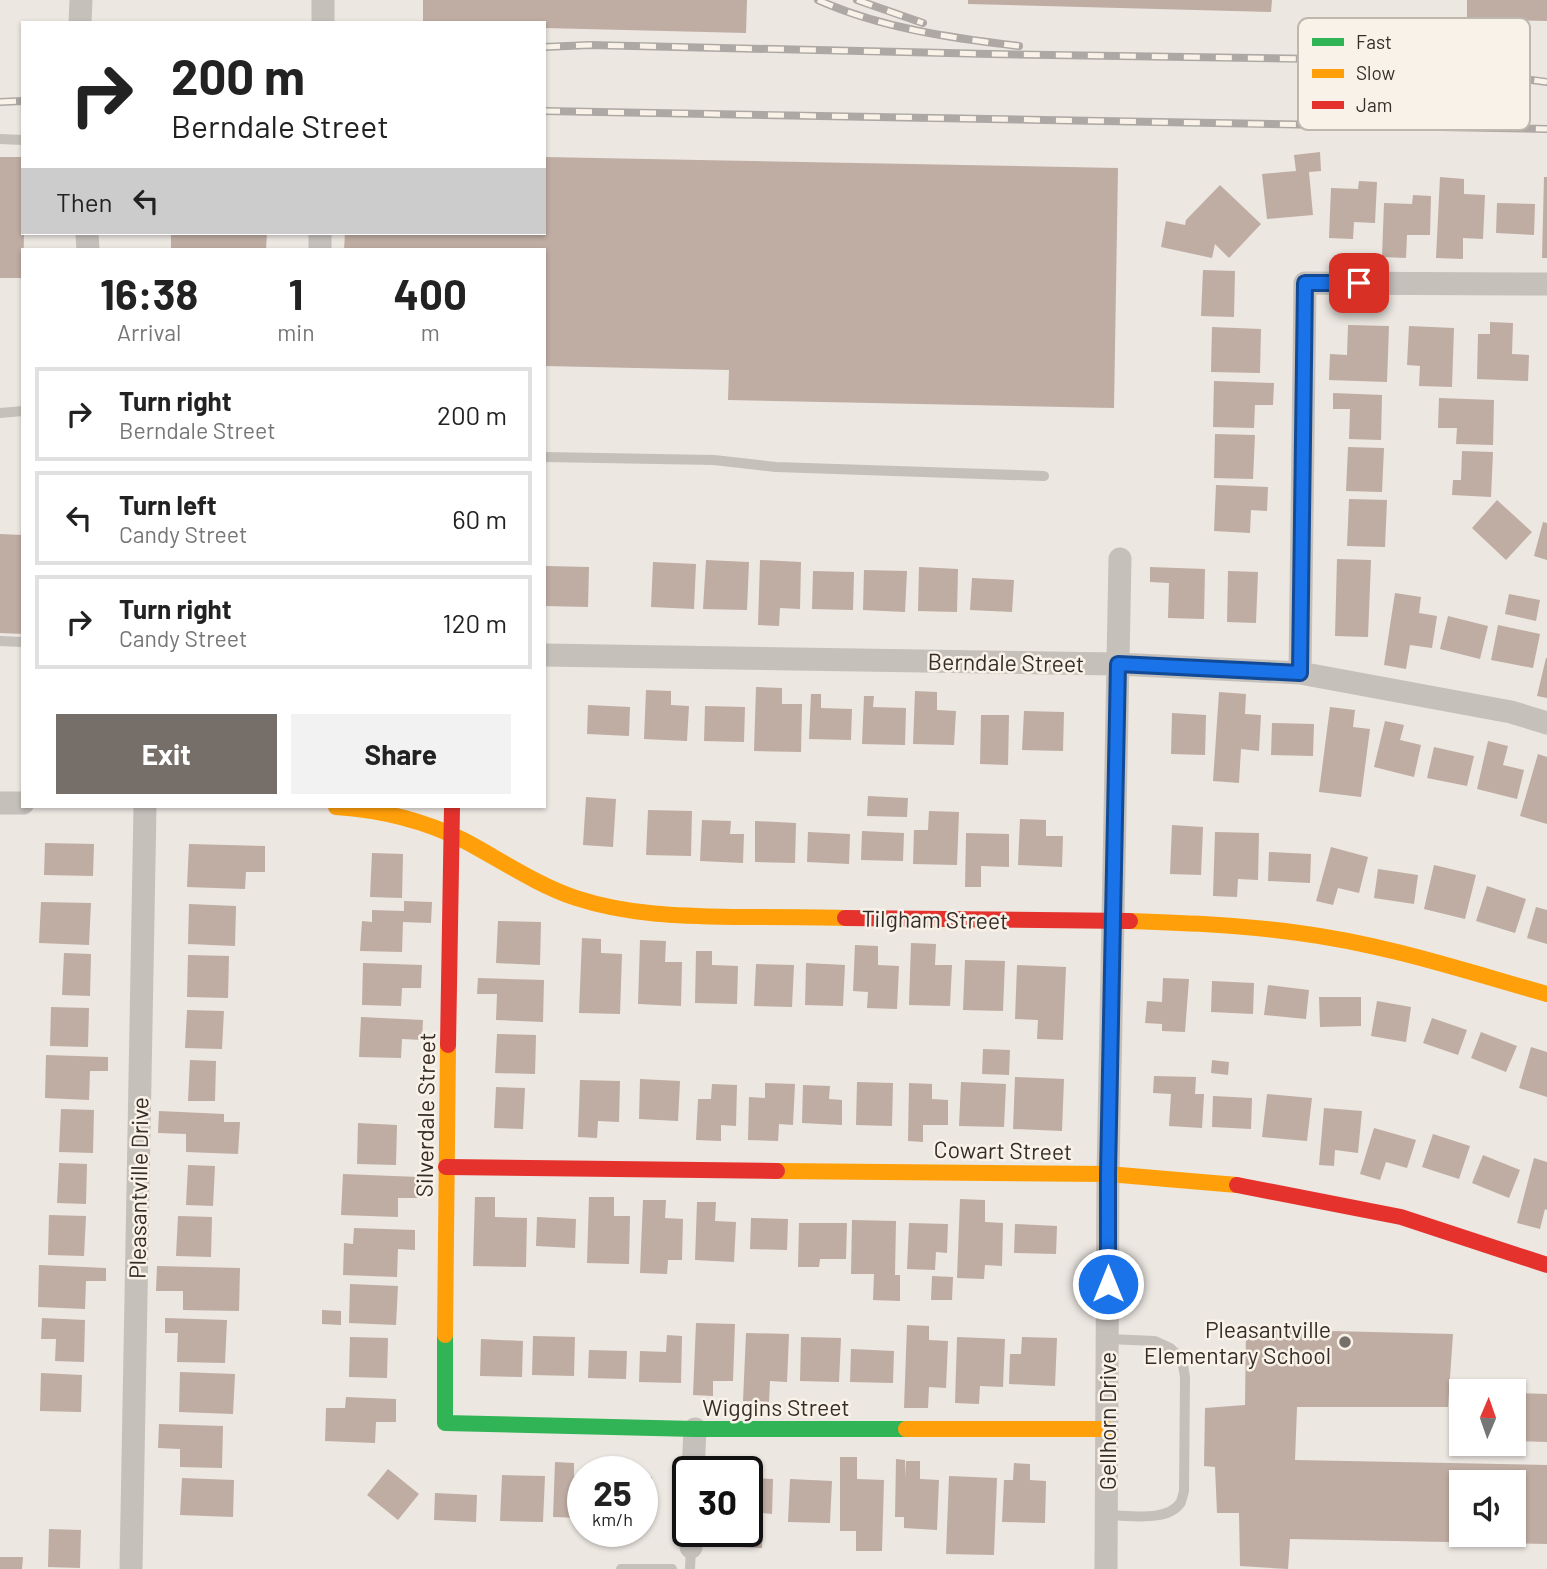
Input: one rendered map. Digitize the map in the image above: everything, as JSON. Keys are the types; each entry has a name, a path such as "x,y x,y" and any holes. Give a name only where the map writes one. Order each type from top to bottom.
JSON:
{"street":[{"path":"80,21 81,0"},
{"path":"323,0 323,21"},
{"path":"1300,673 1305,283 1547,285"},
{"name":"Gellhorn Drive","path":"1106,1569 1108,1174 1120,559"},
{"name":"Berndale Street","path":"546,655 1118,664 1300,673 1511,712 1547,723"},
{"path":"0,803 21,803"},
{"name":"Pleasantville Drive","path":"131,1569 145,808"},
{"name":"Tilgham Street","path":"364,808 408,817 452,834 534,881 571,896 641,913 686,916 1214,924 1301,933 1390,950 1547,994"},
{"name":"Silverdale Street","path":"445,1423 452,808"},
{"name":"Cowart Street","path":"446,1167 1108,1174 1247,1186 1401,1217 1547,1265"},
{"name":"Wiggins Street","path":"445,1423 695,1429 1107,1429"},
{"path":"694,1456 695,1429"}],"lane":[{"path":"0,139 21,140"},
{"path":"0,412 21,411"},
{"path":"546,457 714,460 776,467 1044,476"},
{"path":"0,641 21,642"},
{"path":"1107,1515 1152,1516 1170,1513 1181,1502 1184,1491 1185,1377 1182,1359 1170,1348 1155,1341 1108,1339"},
{"path":"621,1569 672,1569"}],"building":[{"path":"423,0 747,0 746,33 546,28 546,21 423,21"},
{"path":"968,0 1272,0 1271,12 968,4"},
{"path":"1467,0 1547,0 1547,21 1530,21 1530,18 1467,18"},
{"path":"1320,152 1321,171 1309,172 1313,215 1267,219 1262,174 1296,171 1294,155"},
{"path":"0,157 21,157 21,235 24,235 21,278 0,278"},
{"path":"546,157 1118,168 1114,408 728,400 729,370 546,366 546,248 344,248 345,235 546,235"},
{"path":"1440,177 1464,179 1464,194 1485,195 1483,239 1463,238 1463,259 1436,258"},
{"path":"1544,177 1547,177 1547,258 1542,258"},
{"path":"1359,181 1377,182 1375,223 1354,222 1353,239 1329,238 1331,188 1358,189"},
{"path":"1220,185 1261,224 1229,258 1215,244 1212,258 1161,247 1166,221 1185,225 1186,220"},
{"path":"1413,195 1431,196 1430,235 1407,235 1406,258 1382,257 1384,203 1412,204"},
{"path":"1497,203 1535,204 1534,235 1496,233"},
{"path":"171,235 267,235 266,248 171,248"},
{"path":"1203,270 1235,271 1234,317 1201,316"},
{"path":"1490,322 1513,323 1512,354 1529,355 1528,381 1477,379 1478,334 1490,334"},
{"path":"1348,325 1389,326 1387,382 1329,380 1330,354 1347,355"},
{"path":"1409,326 1454,328 1452,387 1419,386 1420,366 1407,365"},
{"path":"1212,327 1261,329 1260,373 1211,372"},
{"path":"1214,381 1274,383 1273,405 1255,405 1254,428 1213,427"},
{"path":"1333,393 1382,395 1381,440 1349,439 1350,409 1333,409"},
{"path":"1439,398 1494,400 1493,445 1456,444 1457,428 1438,428"},
{"path":"1215,434 1255,435 1253,479 1214,478"},
{"path":"1348,447 1384,448 1382,492 1346,491"},
{"path":"1462,451 1493,452 1491,497 1452,495 1453,480 1461,480"},
{"path":"1216,485 1268,487 1267,511 1251,510 1250,533 1214,531"},
{"path":"1349,499 1387,500 1385,547 1347,546"},
{"path":"1497,500 1532,532 1506,560 1472,528"},
{"path":"1543,522 1547,523 1547,560 1534,556"},
{"path":"0,534 21,535 21,634 0,633"},
{"path":"1337,559 1371,560 1368,637 1335,636"},
{"path":"706,560 749,562 747,610 703,609"},
{"path":"760,560 801,562 800,609 780,608 779,626 758,625"},
{"path":"653,562 696,564 694,609 651,607"},
{"path":"546,566 589,567 588,607 546,606"},
{"path":"919,567 958,569 957,612 918,611"},
{"path":"1150,567 1205,569 1204,619 1168,618 1169,583 1150,582"},
{"path":"864,570 907,571 905,612 863,610"},
{"path":"813,571 854,572 853,610 812,609"},
{"path":"1228,571 1258,572 1256,623 1227,622"},
{"path":"972,578 1014,580 1012,612 970,610"},
{"path":"1395,593 1421,597 1419,613 1437,616 1432,648 1410,645 1406,669 1384,665"},
{"path":"1509,594 1540,600 1536,621 1505,614"},
{"path":"1448,616 1488,626 1480,659 1440,649"},
{"path":"1498,625 1540,634 1533,668 1491,660"},
{"path":"1547,658 1547,698 1537,696"},
{"path":"756,687 782,688 782,704 802,704 801,752 754,751"},
{"path":"646,690 671,691 671,705 689,706 687,741 644,739"},
{"path":"915,691 937,692 937,710 956,711 954,745 913,744"},
{"path":"1219,692 1246,694 1245,714 1261,715 1259,751 1241,749 1239,783 1213,781"},
{"path":"811,694 821,694 821,708 852,709 851,740 809,739"},
{"path":"864,696 874,696 873,707 906,708 905,745 862,744"},
{"path":"588,705 630,707 629,736 587,734"},
{"path":"705,706 745,707 744,742 704,741"},
{"path":"1330,707 1355,710 1353,727 1370,729 1361,797 1319,792"},
{"path":"1024,711 1064,712 1063,751 1022,750"},
{"path":"1172,713 1206,715 1205,755 1171,754"},
{"path":"981,715 1009,715 1008,765 980,764"},
{"path":"1385,721 1404,725 1400,740 1421,745 1414,777 1374,767"},
{"path":"1272,723 1314,724 1313,756 1271,755"},
{"path":"1488,741 1508,746 1503,765 1524,770 1517,799 1477,789"},
{"path":"1434,747 1474,756 1467,786 1427,778"},
{"path":"1538,754 1547,757 1547,824 1520,816"},
{"path":"868,796 908,798 907,817 867,816"},
{"path":"586,797 616,799 613,847 583,845"},
{"path":"648,810 692,811 691,856 646,855"},
{"path":"929,811 959,812 957,865 913,864 914,830 928,830"},
{"path":"1020,819 1046,820 1046,836 1063,836 1062,867 1018,865"},
{"path":"702,820 731,821 730,834 744,834 743,863 700,861"},
{"path":"755,821 796,823 795,863 755,862"},
{"path":"1172,825 1203,827 1201,875 1170,874"},
{"path":"862,831 904,833 903,861 861,860"},
{"path":"808,832 850,834 849,864 807,862"},
{"path":"1215,832 1259,833 1258,880 1238,879 1237,897 1213,896"},
{"path":"966,833 1009,834 1009,867 981,866 981,887 965,887"},
{"path":"45,843 94,844 93,876 44,875"},
{"path":"189,844 265,846 265,872 246,872 245,889 187,887"},
{"path":"1331,847 1368,857 1359,893 1338,888 1333,905 1316,901"},
{"path":"1269,852 1311,854 1310,883 1268,881"},
{"path":"372,853 403,854 402,898 370,897"},
{"path":"1434,865 1476,875 1465,919 1424,909"},
{"path":"1378,869 1418,875 1414,904 1374,898"},
{"path":"1487,886 1526,899 1515,933 1476,921"},
{"path":"404,901 432,902 431,923 403,922 402,952 360,951 362,921 372,922 372,910 404,911"},
{"path":"41,902 91,903 89,945 39,943"},
{"path":"189,904 236,906 235,946 188,944"},
{"path":"1536,907 1547,910 1547,944 1527,938"},
{"path":"498,921 541,922 540,965 496,963"},
{"path":"582,938 601,939 601,953 622,954 620,1014 579,1013"},
{"path":"640,940 666,941 665,962 682,962 681,1006 638,1004"},
{"path":"911,943 936,944 935,965 952,965 950,1006 909,1005"},
{"path":"855,945 878,946 878,965 899,966 897,1009 867,1008 868,992 853,991"},
{"path":"696,951 712,951 712,965 738,966 737,1004 695,1003"},
{"path":"64,953 91,954 90,996 62,995"},
{"path":"188,955 229,956 228,998 187,997"},
{"path":"965,960 1005,961 1003,1011 963,1010"},
{"path":"363,963 422,965 421,988 402,988 401,1006 362,1005"},
{"path":"806,963 845,965 843,1006 805,1005"},
{"path":"756,964 794,965 792,1007 754,1006"},
{"path":"1017,965 1066,967 1063,1040 1037,1039 1038,1020 1015,1019"},
{"path":"478,978 544,980 543,1022 496,1020 497,994 477,994"},
{"path":"1163,978 1189,979 1185,1032 1162,1031 1162,1024 1145,1023 1147,1001 1162,1002"},
{"path":"1212,981 1254,983 1253,1014 1211,1012"},
{"path":"1268,985 1309,990 1306,1019 1264,1015"},
{"path":"1319,997 1361,997 1361,1026 1320,1027"},
{"path":"1377,1001 1411,1007 1406,1042 1371,1036"},
{"path":"51,1007 89,1008 88,1047 50,1046"},
{"path":"187,1010 224,1011 222,1049 185,1048"},
{"path":"361,1017 423,1020 422,1040 402,1039 401,1058 359,1057"},
{"path":"1432,1018 1467,1030 1458,1055 1423,1043"},
{"path":"1481,1032 1517,1046 1506,1072 1471,1058"},
{"path":"497,1034 536,1035 535,1074 495,1073"},
{"path":"1531,1047 1547,1052 1547,1097 1519,1088"},
{"path":"983,1049 1010,1050 1009,1075 982,1074"},
{"path":"46,1055 108,1057 108,1071 90,1071 89,1100 45,1098"},
{"path":"190,1060 216,1061 215,1101 188,1101"},
{"path":"1212,1060 1229,1062 1228,1075 1211,1073"},
{"path":"1154,1076 1196,1077 1195,1094 1204,1094 1202,1128 1169,1126 1171,1094 1153,1093"},
{"path":"1015,1077 1064,1079 1062,1131 1013,1129"},
{"path":"640,1079 680,1081 678,1121 639,1119"},
{"path":"580,1080 620,1081 619,1122 598,1121 597,1138 578,1137"},
{"path":"857,1082 893,1083 892,1126 856,1125"},
{"path":"961,1082 1006,1084 1004,1127 959,1126"},
{"path":"765,1083 795,1084 793,1125 779,1124 778,1141 748,1140 749,1097 765,1098"},
{"path":"909,1083 932,1084 932,1099 948,1100 948,1125 923,1125 923,1142 908,1141"},
{"path":"712,1084 737,1085 736,1126 721,1125 721,1141 696,1140 698,1099 711,1099"},
{"path":"803,1085 830,1086 829,1099 842,1100 842,1125 802,1123"},
{"path":"496,1087 525,1088 523,1129 494,1128"},
{"path":"1267,1094 1312,1098 1307,1141 1262,1137"},
{"path":"1213,1096 1252,1098 1251,1129 1212,1127"},
{"path":"1324,1108 1362,1111 1358,1153 1335,1150 1334,1166 1319,1165"},
{"path":"61,1109 94,1110 93,1153 59,1152"},
{"path":"159,1111 224,1114 224,1122 240,1122 238,1154 186,1152 186,1134 158,1133"},
{"path":"358,1123 397,1125 396,1165 357,1164"},
{"path":"1374,1128 1416,1140 1407,1168 1386,1162 1380,1180 1360,1174"},
{"path":"1433,1134 1470,1146 1459,1179 1422,1167"},
{"path":"1483,1155 1520,1170 1509,1198 1472,1183"},
{"path":"1534,1158 1547,1162 1547,1210 1545,1209 1540,1229 1517,1223"},
{"path":"59,1163 87,1164 86,1204 57,1203"},
{"path":"188,1165 215,1166 213,1206 186,1205"},
{"path":"343,1174 419,1177 418,1198 398,1198 398,1217 341,1215"},
{"path":"475,1197 495,1197 495,1217 527,1218 526,1267 473,1266"},
{"path":"589,1197 614,1197 614,1216 630,1216 629,1264 587,1263"},
{"path":"960,1199 985,1200 985,1222 1003,1223 1002,1266 985,1265 984,1279 957,1278"},
{"path":"643,1200 666,1200 665,1218 683,1219 682,1260 668,1260 667,1274 640,1273"},
{"path":"697,1202 716,1202 715,1221 736,1222 734,1262 695,1260"},
{"path":"49,1215 86,1216 84,1256 48,1255"},
{"path":"178,1216 212,1217 211,1257 176,1256"},
{"path":"537,1217 576,1219 575,1248 536,1246"},
{"path":"751,1218 788,1219 787,1250 750,1249"},
{"path":"852,1220 896,1221 895,1275 900,1275 900,1301 873,1300 874,1274 851,1274"},
{"path":"799,1223 847,1223 846,1259 820,1259 819,1267 798,1267"},
{"path":"909,1223 948,1224 947,1253 936,1252 935,1270 907,1269"},
{"path":"1015,1224 1057,1226 1056,1254 1014,1253"},
{"path":"354,1228 415,1230 415,1250 398,1249 397,1277 343,1275 344,1243 353,1244"},
{"path":"39,1265 106,1268 106,1281 86,1281 85,1309 38,1307"},
{"path":"157,1266 240,1268 239,1311 183,1310 183,1291 156,1291"},
{"path":"932,1276 953,1277 952,1300 931,1300"},
{"path":"350,1284 398,1286 396,1325 349,1323"},
{"path":"322,1310 341,1311 341,1325 322,1324"},
{"path":"42,1318 85,1320 84,1362 55,1361 56,1339 41,1339"},
{"path":"165,1318 227,1320 225,1363 177,1362 178,1333 165,1333"},
{"path":"696,1323 735,1324 733,1381 713,1381 713,1396 693,1395"},
{"path":"907,1325 929,1326 929,1340 948,1341 946,1388 929,1387 928,1408 904,1408"},
{"path":"1246,1329 1453,1334 1448,1407 1297,1407 1295,1460 1547,1465 1547,1544 1526,1544 1526,1470 1449,1470 1449,1542 1290,1539 1288,1569 1240,1566 1239,1513 1217,1513 1215,1467 1204,1466 1205,1408 1245,1405"},
{"path":"746,1333 789,1334 787,1382 770,1381 769,1402 743,1401"},
{"path":"667,1335 682,1336 681,1383 639,1382 640,1351 666,1352"},
{"path":"533,1336 575,1337 574,1376 532,1375"},
{"path":"350,1337 388,1338 387,1378 349,1377"},
{"path":"801,1337 841,1338 839,1382 800,1381"},
{"path":"957,1337 1005,1339 1003,1387 980,1386 979,1404 955,1403"},
{"path":"1022,1337 1057,1338 1055,1386 1009,1384 1010,1354 1021,1354"},
{"path":"481,1339 523,1341 522,1377 480,1376"},
{"path":"851,1349 894,1351 893,1383 850,1382"},
{"path":"589,1350 627,1351 626,1379 588,1378"},
{"path":"180,1372 235,1374 233,1414 179,1412"},
{"path":"41,1373 82,1375 81,1412 40,1411"},
{"path":"1526,1393 1547,1394 1547,1442 1526,1441"},
{"path":"346,1397 396,1399 396,1422 376,1422 375,1443 325,1441 326,1408 345,1408"},
{"path":"159,1424 223,1426 222,1468 180,1467 180,1449 158,1448"},
{"path":"840,1457 857,1457 857,1479 884,1480 882,1551 856,1551 856,1531 840,1531"},
{"path":"896,1459 905,1460 905,1478 906,1461 920,1461 920,1479 939,1480 937,1530 904,1528 904,1517 895,1517"},
{"path":"555,1462 567,1463 567,1517 553,1517"},
{"path":"1014,1463 1030,1464 1030,1480 1046,1481 1045,1523 1002,1522 1004,1480 1013,1480"},
{"path":"388,1469 419,1494 398,1520 367,1495"},
{"path":"502,1475 545,1476 543,1522 500,1521"},
{"path":"949,1476 997,1478 994,1555 946,1554"},
{"path":"182,1478 234,1480 233,1517 180,1515"},
{"path":"763,1479 773,1479 772,1514 763,1513"},
{"path":"790,1479 832,1481 830,1523 788,1522"},
{"path":"435,1493 477,1495 476,1522 434,1520"},
{"path":"49,1529 81,1530 80,1568 48,1567"},
{"path":"0,1557 23,1557 22,1569 0,1569"}],"railway":[{"path":"818,0 891,25 1019,46"},
{"path":"857,0 923,23"},
{"path":"546,47 590,45 1298,59"},
{"path":"1530,80 1547,82"},
{"path":"0,102 21,101"},
{"path":"546,111 1298,125"},
{"path":"1530,129 1547,129"}],"traffic: fast":[{"path":"445,1335 445,1423 695,1429 906,1429"}],"traffic: slow":[{"path":"344,808 385,813 433,827 463,840 546,886 596,904 654,914 845,918"},
{"path":"1130,921 1236,926 1331,938 1424,959 1547,994"},
{"path":"445,1335 448,1045"},
{"path":"777,1171 1108,1174 1237,1185"},
{"path":"906,1429 1107,1429"}],"traffic: jam":[{"path":"448,1045 452,808"},
{"path":"845,918 1130,921"},
{"path":"446,1167 777,1171"},
{"path":"1237,1185 1401,1217 1547,1265"}],"place":[{"name":"Pleasantville Elementary School","path":"1345,1342"}],"route":[{"path":"1108,1284 1118,664 1300,673 1305,283 1359,283"}]}
